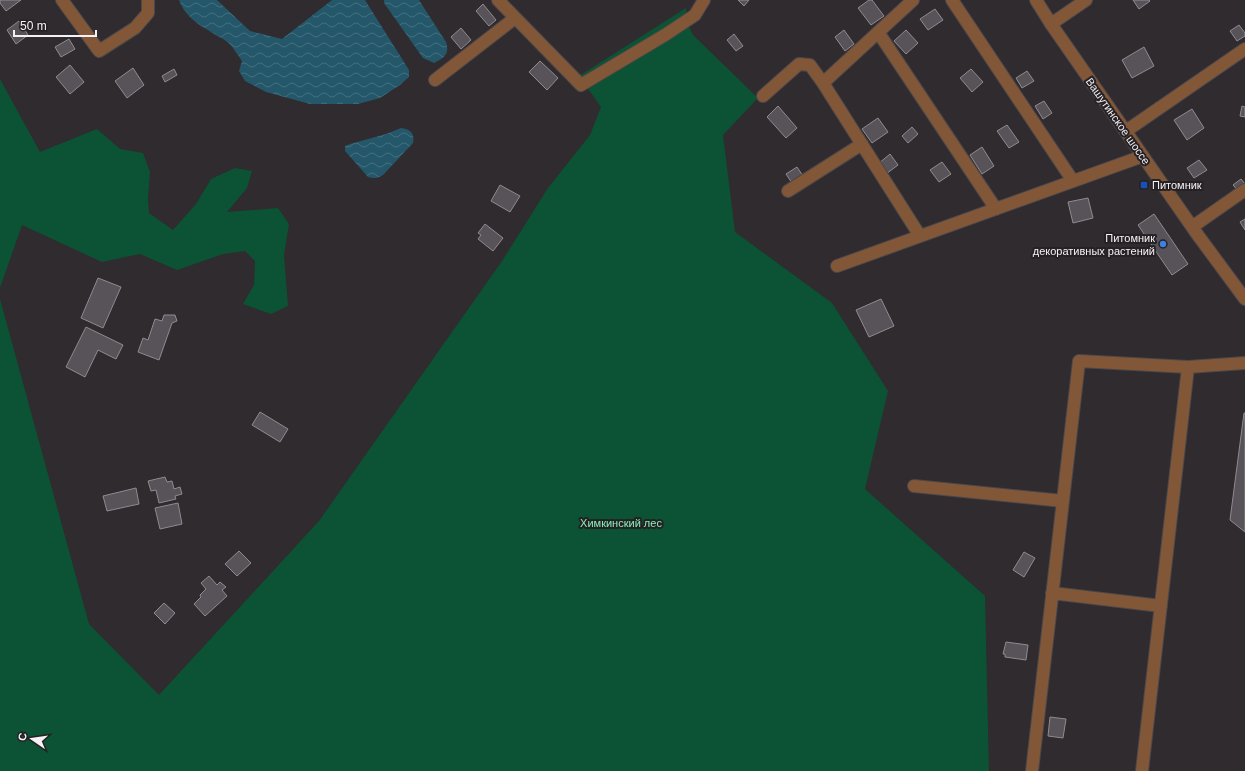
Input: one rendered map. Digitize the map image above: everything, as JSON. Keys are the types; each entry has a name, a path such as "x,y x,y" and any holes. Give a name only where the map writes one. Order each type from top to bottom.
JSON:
{"street":[{"path":"62,0 99,51 135,28 148,13 148,0"},
{"path":"498,0 581,85 665,35 695,15 704,0"},
{"path":"823,83 913,0"},
{"path":"952,0 1073,181"},
{"name":"Вашутинское шоссе","path":"1036,0 1051,24 1192,227 1245,298"},
{"path":"1051,24 1086,0"},
{"path":"436,80 515,18"},
{"path":"878,32 996,209"},
{"path":"1126,131 1245,49"},
{"path":"763,96 799,64 810,65 920,236"},
{"path":"788,190 862,144"},
{"path":"837,266 1143,156"},
{"path":"1192,227 1245,190"},
{"path":"1032,771 1079,361 1188,367 1245,363"},
{"path":"1142,771 1188,367"},
{"path":"914,486 1063,501"},
{"path":"1052,594 1161,606"}],"green space":[{"name":"Химкинский лес","path":"686,8 686,21 693,35 758,98 723,135 735,232 832,303 888,391 865,489 985,596 989,771 0,771 0,299 89,624 159,695 319,521 502,261 548,188 590,135 601,107 579,76"},
{"path":"0,79 40,152 97,129 120,149 143,153 150,172 148,199 149,213 173,230 196,204 211,179 235,168 252,171 247,188 227,212 278,208 289,224 284,255 288,306 271,314 243,304 254,285 255,261 245,251 223,254 177,270 140,254 102,262 22,225 0,288"}],"water":[{"path":"179,0 217,0 250,31 282,39 332,0 365,0 409,70 409,77 400,85 380,98 358,104 310,104 266,92 245,81 239,71 242,61 232,47 226,41 205,29 187,14"},
{"path":"384,0 419,0 446,42 447,53 434,63 423,58 384,3"},
{"path":"401,128 407,129 411,132 413,143 384,174 379,177 368,177 345,151 345,146"}],"building":[{"path":"0,0 21,0 6,11 0,3"},
{"path":"738,0 749,0 744,6"},
{"path":"869,0 872,0 884,16 871,25 858,8"},
{"path":"1133,0 1149,0 1150,1 1139,9"},
{"path":"483,4 496,20 489,26 476,11"},
{"path":"935,9 943,20 928,30 920,19"},
{"path":"19,21 28,35 16,44 7,30"},
{"path":"1239,25 1245,33 1245,36 1237,41 1230,31"},
{"path":"461,28 471,40 461,49 451,37"},
{"path":"844,30 854,44 845,51 835,37"},
{"path":"906,30 918,43 906,54 894,41"},
{"path":"734,34 743,46 736,51 727,40"},
{"path":"69,39 75,49 61,57 55,47"},
{"path":"1144,47 1154,66 1132,78 1122,60"},
{"path":"540,61 558,78 547,90 529,72"},
{"path":"70,65 84,82 70,94 56,77"},
{"path":"133,68 144,85 127,98 115,81"},
{"path":"174,69 177,75 165,82 162,76"},
{"path":"971,69 983,82 972,92 960,78"},
{"path":"1027,71 1034,81 1022,88 1016,78"},
{"path":"1044,101 1052,113 1043,119 1035,106"},
{"path":"778,106 797,128 786,138 767,117"},
{"path":"1242,106 1245,107 1245,117 1240,116"},
{"path":"1192,109 1204,128 1187,140 1174,120"},
{"path":"878,118 888,132 872,143 862,129"},
{"path":"1007,125 1019,142 1009,148 997,131"},
{"path":"912,127 918,134 908,143 902,136"},
{"path":"982,147 994,166 982,174 970,155"},
{"path":"890,154 898,165 886,174 878,164"},
{"path":"1199,160 1207,170 1194,178 1187,168"},
{"path":"942,162 951,174 939,182 930,170"},
{"path":"797,167 803,176 792,183 786,174"},
{"path":"1241,179 1245,184 1239,192 1233,185"},
{"path":"500,185 520,196 510,212 491,201"},
{"path":"1088,198 1093,218 1073,223 1068,202"},
{"name":"Питомник декоративных растений","path":"1154,214 1188,264 1172,275 1138,225"},
{"path":"1245,219 1245,230 1240,222"},
{"path":"485,224 503,238 493,251 478,239 481,235 478,233"},
{"path":"98,278 121,287 103,328 81,318"},
{"path":"881,299 894,326 869,337 856,310"},
{"path":"164,315 175,315 177,321 172,323 159,360 138,352 143,338 148,340 155,319 162,321"},
{"path":"86,327 123,345 116,359 98,350 85,377 66,367"},
{"path":"260,412 288,429 280,442 252,425"},
{"path":"1245,413 1245,532 1230,520"},
{"path":"165,477 167,482 172,481 174,489 180,487 182,494 175,496 176,499 159,503 156,490 151,491 148,481"},
{"path":"136,488 139,504 107,511 103,496"},
{"path":"178,503 182,524 160,529 155,508"},
{"path":"239,551 251,563 237,576 225,564"},
{"path":"1024,552 1035,558 1024,577 1013,570"},
{"path":"209,576 217,585 220,582 226,587 222,590 227,596 205,616 194,604 206,589 201,583"},
{"path":"164,603 175,613 165,624 154,613"},
{"path":"1006,642 1028,645 1026,660 1005,657 1005,654 1003,654"},
{"path":"1050,717 1066,719 1063,738 1048,736"}],"place":[{"name":"Питомник","path":"1144,185"},
{"name":"Питомник декоративных растений","path":"1163,244"}]}
